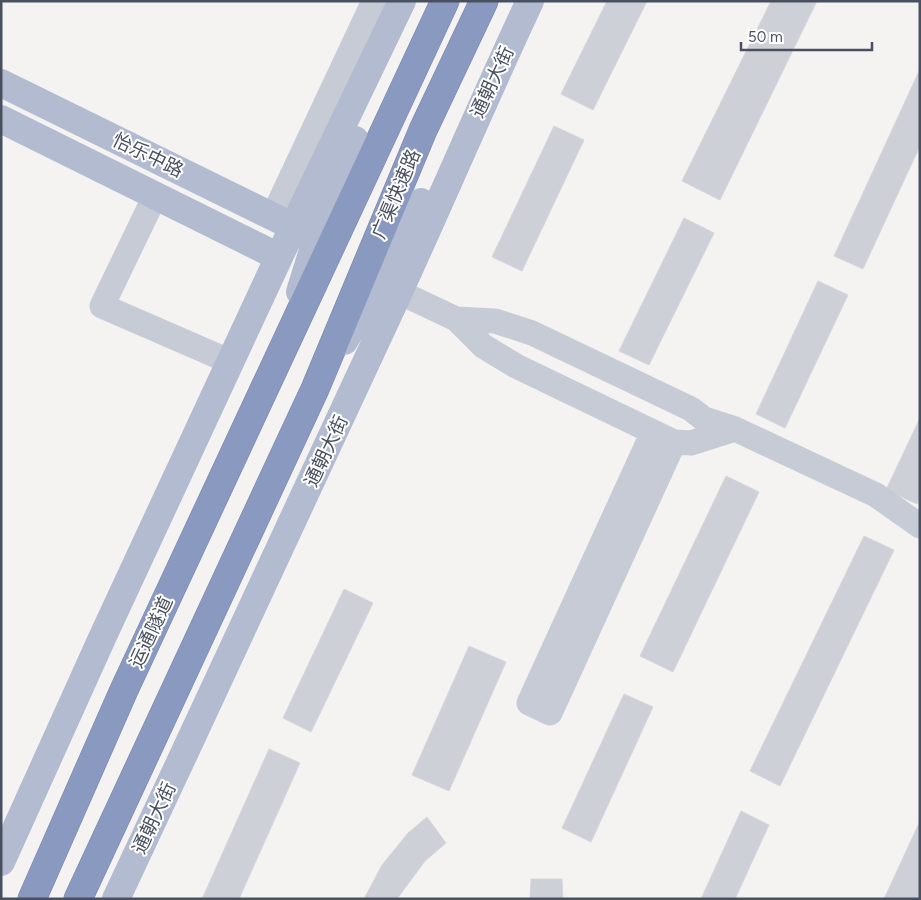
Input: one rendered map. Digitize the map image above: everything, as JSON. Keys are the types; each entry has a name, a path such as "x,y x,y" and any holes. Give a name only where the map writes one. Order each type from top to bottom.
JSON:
{"highway":[{"name":"广渠快速路","path":"276,368 445,1"},
{"name":"广渠快速路","path":"315,389 423,130 484,1"},
{"name":"运通隧道","path":"32,899 124,690 276,368"},
{"path":"78,899 315,389"}],"main road":[{"path":"1,862 279,257 284,222 381,47 402,1"},
{"name":"通朝大街","path":"116,899 399,292 479,108 530,1"},
{"path":"276,368 324,215 363,122 381,47"},
{"name":"怡乐中路","path":"1,83 284,222"},
{"path":"315,389 369,299 427,188 479,108"},
{"name":"怡乐中路","path":"1,120 279,257"}],"street":[{"path":"284,222 374,1"},
{"path":"155,196 102,306 231,362"},
{"path":"399,292 456,319 483,346 516,366 663,437 691,444 735,429"},
{"path":"456,319 495,321 532,333 691,409 704,419 735,429 876,495 920,526"},
{"path":"663,437 550,713 529,703 663,437"}],"building":[{"path":"607,1 647,1 593,110 561,94"},
{"path":"771,1 817,1 720,200 682,181"},
{"path":"920,69 920,146 863,269 834,256"},
{"path":"554,126 584,140 522,271 492,257"},
{"path":"684,218 714,233 649,365 619,351"},
{"path":"818,281 848,295 785,428 756,414"},
{"path":"920,418 920,498 917,504 886,490"},
{"path":"726,476 759,492 673,672 640,656"},
{"path":"864,536 894,550 780,786 750,771"},
{"path":"344,589 373,603 311,732 283,718"},
{"path":"469,646 506,662 449,791 412,775"},
{"path":"624,694 653,707 591,842 562,828"},
{"path":"269,749 300,763 239,899 202,899"},
{"path":"741,811 769,825 735,899 701,899"},
{"path":"427,817 446,843 425,861 397,899 364,899 382,865 408,833"},
{"path":"920,821 920,899 884,899"},
{"path":"531,879 562,879 563,899 530,899"}]}
